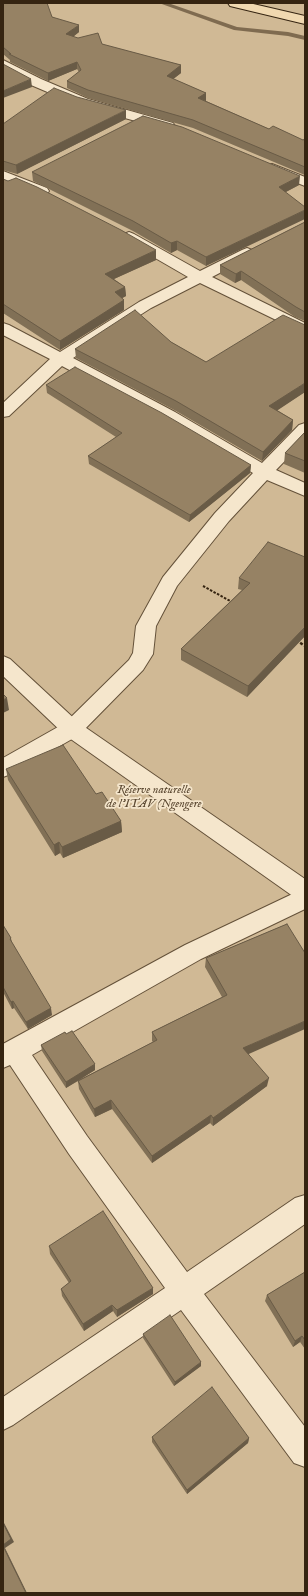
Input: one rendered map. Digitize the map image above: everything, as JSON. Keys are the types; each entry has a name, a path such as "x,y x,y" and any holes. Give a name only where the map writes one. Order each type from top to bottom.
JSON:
{"highway":[{"path":"234,3 305,20"}],"street":[{"path":"3,64 36,82 83,102 179,130"},
{"path":"121,128 142,118"},
{"path":"260,162 305,182"},
{"path":"3,189 32,173"},
{"path":"3,174 56,199"},
{"path":"114,229 199,277 305,329"},
{"path":"3,412 60,359 145,305 263,245"},
{"path":"3,328 168,416 264,472 305,490"},
{"path":"3,768 72,729 136,665 142,654 146,626 170,582 222,517 305,428"},
{"path":"3,664 72,729 305,892"},
{"path":"305,898 193,952 9,1053 184,1291 305,1452"},
{"path":"3,1415 305,1208"}],"path":[{"path":"178,572 234,604"},
{"path":"293,638 305,646"}],"green space":[{"name":"Réserve naturelle de l'ITAV (Ngengere","path":"3,3 305,3 305,1593 3,1593"}],"building":[{"path":"3,3 47,3 52,17 79,25 66,34 78,38 98,33 102,44 181,65 167,76 206,93 198,98 269,129 273,126 303,140 305,139 305,167 193,120 88,90 67,81 81,70 77,62 48,73 9,54 11,54 3,47"},
{"path":"3,64 31,79 3,91"},
{"path":"54,88 77,97 126,110 16,165 3,161 3,124"},
{"path":"143,116 182,127 300,176 279,187 305,207 305,210 206,257 177,241 171,243 133,221 32,172"},
{"path":"16,178 37,187 121,230 156,250 105,274 125,287 115,292 124,300 60,341 3,304 3,179 8,181"},
{"path":"305,222 305,312 241,271 236,274 220,265"},
{"path":"135,310 171,342 206,362 283,315 305,325 305,383 269,406 293,420 263,452 176,401 75,349"},
{"path":"75,367 162,413 251,465 190,515 88,456 122,433 46,385"},
{"path":"305,432 305,461 285,453"},
{"path":"268,542 305,557 305,627 248,686 181,649 250,583 239,578"},
{"path":"3,694 7,698 3,700"},
{"path":"63,745 96,794 102,792 121,821 62,847 59,842 54,845 6,769"},
{"path":"287,924 305,953 305,1021 243,1048 269,1078 213,1118 211,1115 152,1156 111,1100 94,1109 78,1081 157,1040 152,1032 227,995 206,958"},
{"path":"3,925 51,1008 26,1022 13,1001 11,1002 3,987"},
{"path":"72,1031 95,1064 66,1082 41,1045 65,1032 66,1034"},
{"path":"103,1211 153,1288 117,1310 112,1305 83,1324 61,1289 71,1281 49,1246"},
{"path":"305,1272 305,1340 302,1336 295,1341 267,1295"},
{"path":"170,1315 201,1362 175,1382 143,1334"},
{"path":"212,1387 249,1438 187,1490 152,1437"},
{"path":"3,1523 11,1539 3,1545"},
{"path":"3,1546 26,1593 3,1593"}],"waterway":[{"path":"162,3 236,29 288,34 305,38"}]}
